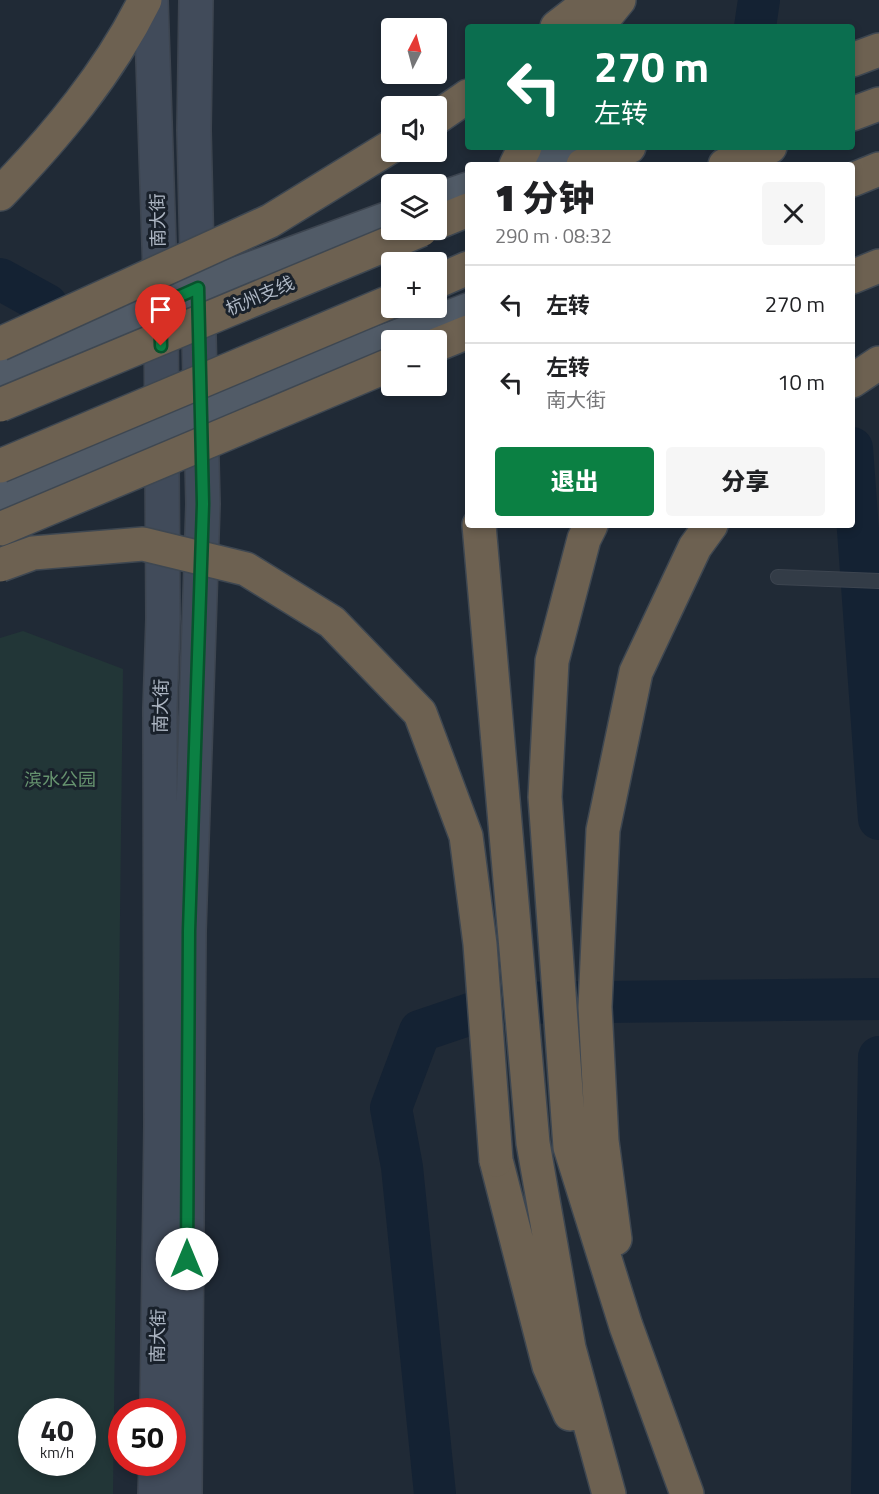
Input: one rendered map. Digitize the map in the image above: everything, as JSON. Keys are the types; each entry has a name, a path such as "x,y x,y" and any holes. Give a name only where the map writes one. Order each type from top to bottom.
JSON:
{"highway":[{"path":"0,194 52,141 126,40 145,0"},
{"path":"561,24 592,0"},
{"path":"599,24 619,0"},
{"path":"855,59 879,50"},
{"path":"447,110 465,98"},
{"path":"855,113 879,104"},
{"path":"591,162 621,150"},
{"path":"732,162 762,150"},
{"path":"0,344 270,221 381,153"},
{"path":"447,219 465,211"},
{"name":"杭州支线","path":"0,405 397,240"},
{"path":"855,276 879,266"},
{"path":"447,277 465,269"},
{"path":"0,466 381,306"},
{"path":"447,341 465,333"},
{"path":"855,379 879,363"},
{"path":"0,529 381,369"},
{"path":"479,528 533,1143 569,1348 608,1494"},
{"path":"590,528 584,539 552,661 545,797 570,1147 626,1326 687,1494"},
{"path":"626,1326 602,1141 596,1007 603,830 636,672 695,547 709,528"},
{"path":"0,565 33,553 143,544 246,569 332,622 420,713 466,836 480,944 496,1160 549,1366 608,1494"}],"main road":[{"name":"南大街","path":"151,0 160,305 164,619 160,708 161,1126 157,1398"},
{"path":"185,1494 189,931 203,504 194,130 196,0"},
{"path":"855,47 879,38"},
{"path":"541,162 574,150"},
{"path":"447,196 465,190"},
{"path":"0,378 198,288 381,221"},
{"path":"0,495 201,410 465,311"},
{"path":"155,1494 156,1476"}],"lane":[{"path":"778,577 879,581"}],"green space":[{"name":"滨水公园","path":"23,631 123,669 114,1398 108,1398 108,1476 113,1476 113,1494 0,1494 0,638"}],"waterway":[{"path":"755,24 759,0"},
{"path":"0,279 47,305"},
{"path":"855,489 879,819"},
{"path":"435,1494 402,1167 391,1108 420,1031 503,1003 879,999"},
{"path":"872,1494 879,1057"}],"route":[{"path":"161,346 160,305 198,288 203,504 189,931 187,1259"}]}
